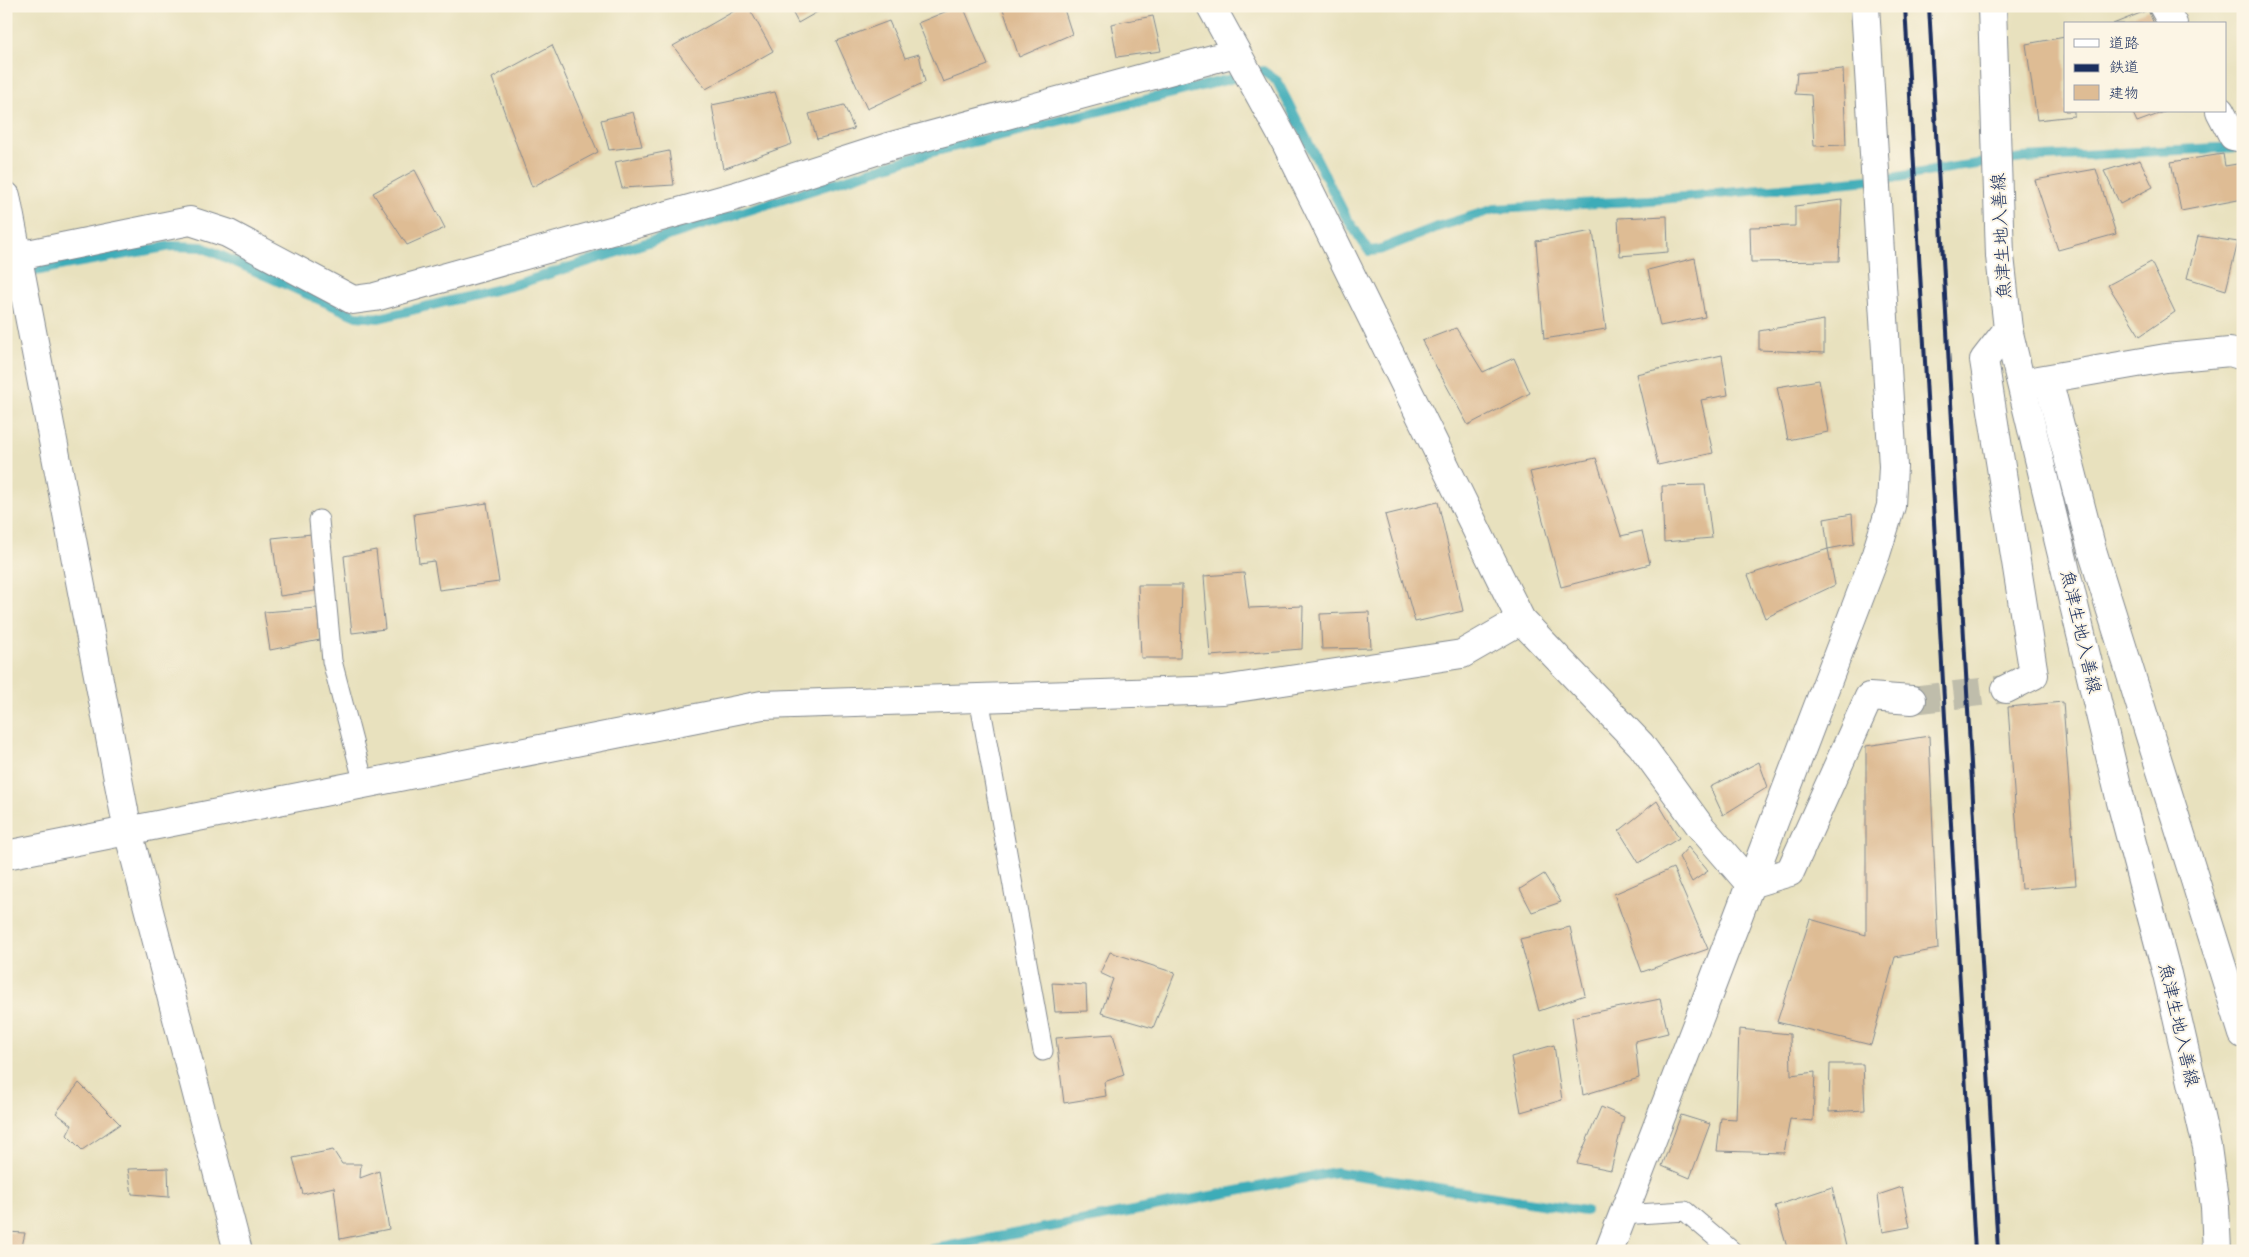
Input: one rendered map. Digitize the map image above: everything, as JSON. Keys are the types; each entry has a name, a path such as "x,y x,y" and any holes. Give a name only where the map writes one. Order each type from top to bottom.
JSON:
{"street":[{"path":"1211,6 1235,53 1286,143 1521,620 1642,745 1700,826 1750,884"},
{"path":"1608,1251 1876,554 1891,506 1893,466 1865,6"},
{"name":"魚津生地入善線","path":"1992,6 2000,256 2008,330 2119,792 2167,974 2206,1146 2215,1207 2217,1251"},
{"path":"2164,6 2172,22"},
{"path":"18,256 190,221 227,233 353,300 374,297 736,196 888,147 1235,53"},
{"path":"2221,112 2233,136 2243,138"},
{"path":"6,196 128,831 238,1251"},
{"path":"2006,689 2034,675 1984,360 2008,330"},
{"path":"2022,383 2166,358 2230,352 2243,356"},
{"path":"2048,379 2092,550 2243,1034"},
{"path":"6,855 762,704 1223,690 1462,654 1521,620"},
{"path":"1750,884 1790,872 1869,697 1912,700"}],"lane":[{"path":"319,520 332,661 364,784"},
{"path":"979,698 1042,1051"},
{"path":"1622,1215 1685,1211 1732,1251"}],"building":[{"path":"743,6 748,6 773,51 706,89 673,46"},
{"path":"789,6 828,6 798,23"},
{"path":"963,6 988,65 943,82 918,23"},
{"path":"1002,6 1063,6 1072,34 1019,57"},
{"path":"2148,10 2153,22 2118,22"},
{"path":"1153,16 1161,51 1117,57 1111,24"},
{"path":"889,21 905,58 919,54 925,82 867,109 836,41"},
{"path":"2064,37 2064,112 2074,112 2074,116 2037,120 2026,44"},
{"path":"552,45 598,152 532,187 492,78"},
{"path":"1843,69 1846,145 1814,146 1811,95 1795,94 1797,73"},
{"path":"775,92 792,144 723,169 712,105"},
{"path":"844,105 854,129 817,139 809,114"},
{"path":"633,112 642,146 609,150 601,120"},
{"path":"2132,112 2164,112 2137,122"},
{"path":"669,151 674,185 622,188 615,162"},
{"path":"2223,154 2225,166 2243,163 2243,199 2181,211 2171,162"},
{"path":"2140,160 2153,187 2120,204 2104,171"},
{"path":"2096,169 2116,234 2058,250 2035,180"},
{"path":"415,170 445,228 407,245 373,193"},
{"path":"1842,200 1839,261 1751,262 1750,227 1795,226 1795,206"},
{"path":"1667,216 1668,252 1620,256 1618,218"},
{"path":"1593,231 1606,329 1544,339 1536,241"},
{"path":"2198,236 2238,242 2226,290 2187,278"},
{"path":"1695,258 1705,317 1660,326 1648,270"},
{"path":"2151,262 2175,312 2140,336 2108,285"},
{"path":"1824,320 1824,353 1759,350 1759,331"},
{"path":"1456,328 1483,372 1514,358 1530,393 1468,425 1422,341"},
{"path":"1722,355 1728,395 1701,400 1713,453 1658,465 1636,374"},
{"path":"1819,380 1828,432 1788,440 1777,387"},
{"path":"1596,458 1621,536 1642,531 1650,564 1561,587 1530,472"},
{"path":"1705,485 1712,538 1664,542 1662,486"},
{"path":"1438,502 1463,611 1415,622 1385,515"},
{"path":"487,503 499,582 439,590 434,561 419,563 414,514"},
{"path":"1852,514 1854,544 1828,549 1824,519"},
{"path":"312,534 315,591 280,596 272,538"},
{"path":"1828,549 1835,585 1765,618 1748,575"},
{"path":"376,550 385,629 352,633 344,556"},
{"path":"1244,573 1249,608 1303,606 1302,649 1210,656 1204,576"},
{"path":"1138,585 1182,585 1180,658 1141,658"},
{"path":"317,608 320,640 270,650 264,612"},
{"path":"1369,612 1371,648 1322,649 1320,614"},
{"path":"2063,702 2076,885 2021,889 2008,707"},
{"path":"1929,736 1938,949 1895,957 1871,1045 1777,1022 1810,919 1866,935 1866,746"},
{"path":"1759,762 1768,787 1723,815 1710,787"},
{"path":"1657,801 1679,838 1639,863 1619,831"},
{"path":"1688,847 1708,871 1692,882 1679,857"},
{"path":"1673,868 1708,949 1642,972 1614,894"},
{"path":"1544,874 1561,902 1532,912 1520,889"},
{"path":"1570,927 1585,995 1539,1011 1520,939"},
{"path":"1110,952 1175,973 1153,1028 1101,1013 1113,979 1100,973"},
{"path":"1052,983 1086,985 1087,1011 1055,1012"},
{"path":"1660,999 1668,1033 1635,1041 1639,1078 1583,1095 1572,1017"},
{"path":"1739,1029 1790,1034 1791,1075 1815,1072 1813,1121 1790,1119 1784,1153 1717,1151 1721,1118 1736,1119"},
{"path":"1113,1034 1124,1075 1104,1082 1106,1096 1064,1103 1056,1038"},
{"path":"1554,1045 1562,1100 1521,1112 1511,1057"},
{"path":"1830,1064 1863,1064 1865,1110 1829,1112"},
{"path":"79,1083 120,1124 82,1150 67,1135 72,1125 56,1113"},
{"path":"1601,1107 1624,1117 1611,1170 1577,1163"},
{"path":"1681,1115 1710,1124 1690,1178 1662,1166"},
{"path":"333,1150 342,1164 361,1164 360,1178 379,1171 389,1229 340,1239 334,1187 303,1194 293,1158"},
{"path":"168,1168 169,1197 132,1194 128,1169"},
{"path":"1832,1187 1847,1251 1788,1251 1775,1206"},
{"path":"1902,1187 1910,1227 1883,1232 1878,1195"},
{"path":"6,1232 25,1233 21,1251 6,1251"}],"waterway":[{"path":"6,277 171,246 202,247 356,316 379,318 511,286 928,153 1263,71 1277,81 1346,217 1369,251 1379,250 1437,227 1495,209 1650,200 1892,178 2023,158 2238,147"},
{"path":"924,1251 1336,1172 1585,1211"}],"tunnel":[{"path":"1912,700 2006,689"}],"railway":[{"path":"1905,6 1975,1251"},
{"path":"1929,6 1998,1251"}]}
